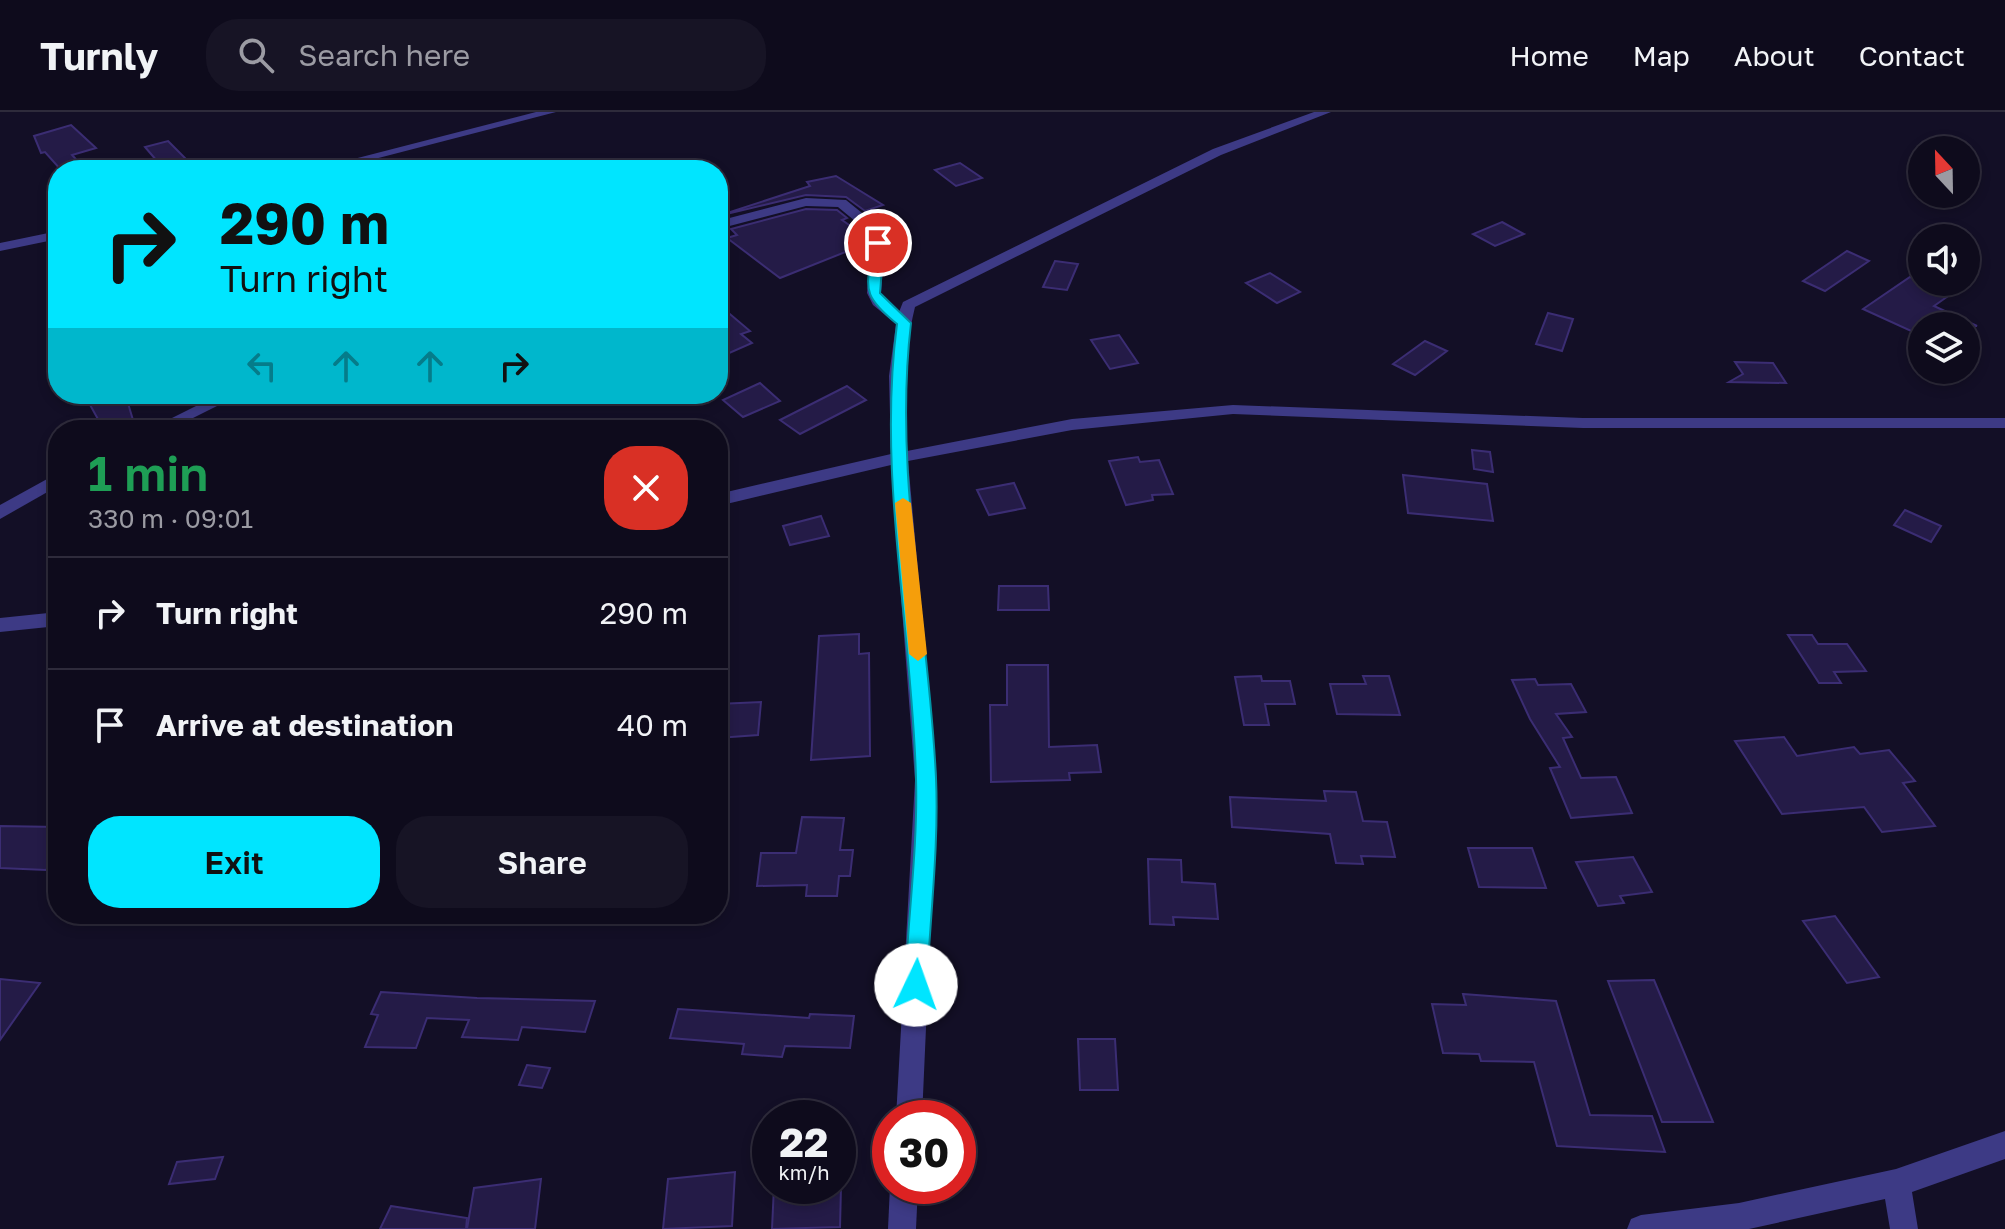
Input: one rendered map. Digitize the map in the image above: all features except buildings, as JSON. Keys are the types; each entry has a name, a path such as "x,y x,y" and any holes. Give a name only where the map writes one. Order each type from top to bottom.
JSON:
{"street":[{"path":"357,160 550,112"},
{"path":"910,1100 926,780 899,459 897,376 908,305 1217,152 1325,112"},
{"path":"728,222 806,202 841,203 872,228 878,243 874,293 878,302 904,323"},
{"path":"0,247 48,237"},
{"path":"177,420 212,404"},
{"path":"728,498 1093,420 1193,411 1308,409 1521,422 2005,423"},
{"path":"0,513 48,485"},
{"path":"0,625 48,620"},
{"path":"1641,1229 1739,1217 1896,1183 2005,1145"},
{"path":"1896,1183 1904,1229"},
{"path":"902,1229 903,1204"}],"slow traffic":[{"path":"903,503 918,654"}],"route":[{"path":"878,243 874,293 878,302 904,323 897,376 899,459 926,780 916,985"}]}
